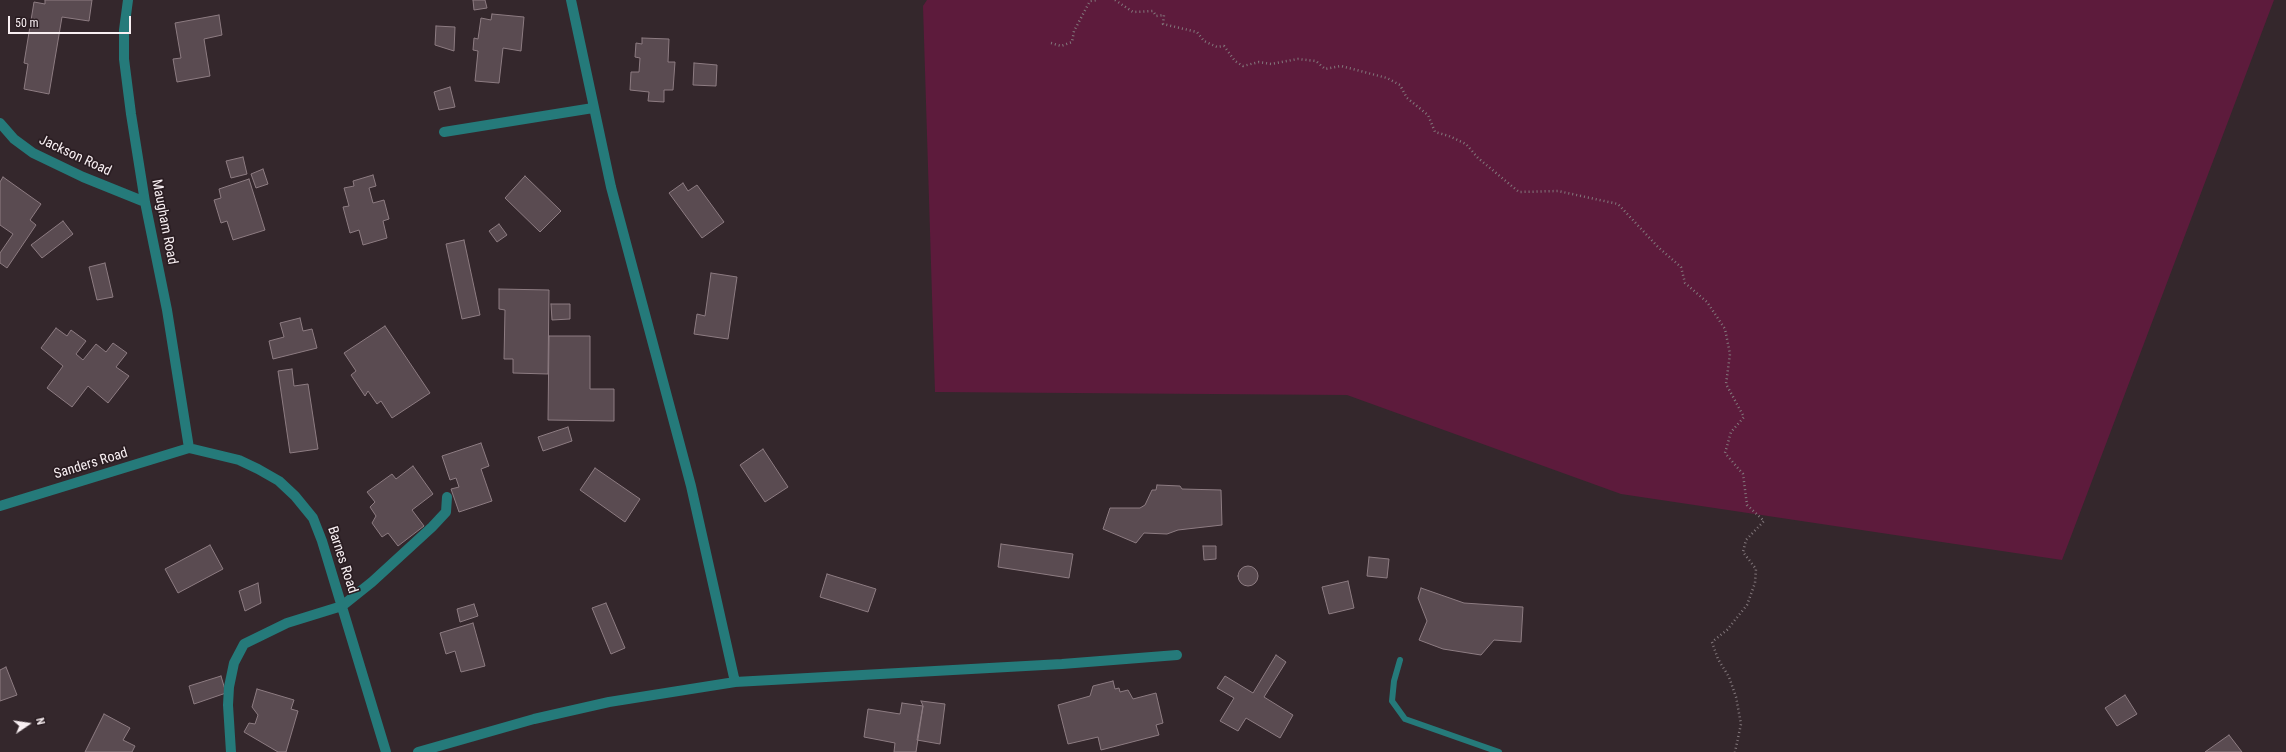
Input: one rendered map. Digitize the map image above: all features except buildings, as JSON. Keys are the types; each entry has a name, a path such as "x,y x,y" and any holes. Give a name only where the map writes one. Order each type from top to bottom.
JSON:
{"street":[{"name":"Maugham Road","path":"128,0 124,30 124,59 145,202 167,310 189,448"},
{"path":"571,0 593,108 650,337 691,486 735,682"},
{"path":"444,132 593,108"},
{"name":"Jackson Road","path":"0,123 14,139 32,153 83,177 145,202"},
{"name":"Sanders Road","path":"0,506 189,448"},
{"name":"Barnes Road","path":"189,448 239,460 280,481 296,496 315,524 342,606 386,752"},
{"path":"232,752 228,712 229,686 234,663 244,644 287,623 342,606 372,582 432,527 446,512 447,497"},
{"path":"418,752 534,719 609,702 735,682 1062,664 1177,655"}],"lane":[{"path":"1400,660 1394,682 1392,701 1405,719 1499,752"}],"path":[{"path":"1051,43 1060,46 1072,42 1074,31 1090,1 1098,0"},
{"path":"1115,0 1133,12 1153,11 1156,16 1164,15 1162,24 1197,32 1204,41 1217,47 1224,46 1235,60 1243,66 1259,62 1272,64 1298,59 1316,61 1325,69 1341,66 1387,78 1400,85 1407,98 1428,115 1435,132 1449,136 1466,144 1478,158 1519,192 1558,191 1618,204 1658,247 1681,267 1685,283 1707,302 1725,329 1730,354 1726,384 1744,417 1731,432 1724,453 1743,474 1747,505 1764,521 1746,540 1743,552 1756,569 1755,583 1747,605 1727,630 1712,642 1718,659 1729,677 1736,697 1741,724 1735,752"}],"shaded area":[{"path":"927,0 2274,0 2062,560 1621,494 1347,395 935,392 923,6"}]}
